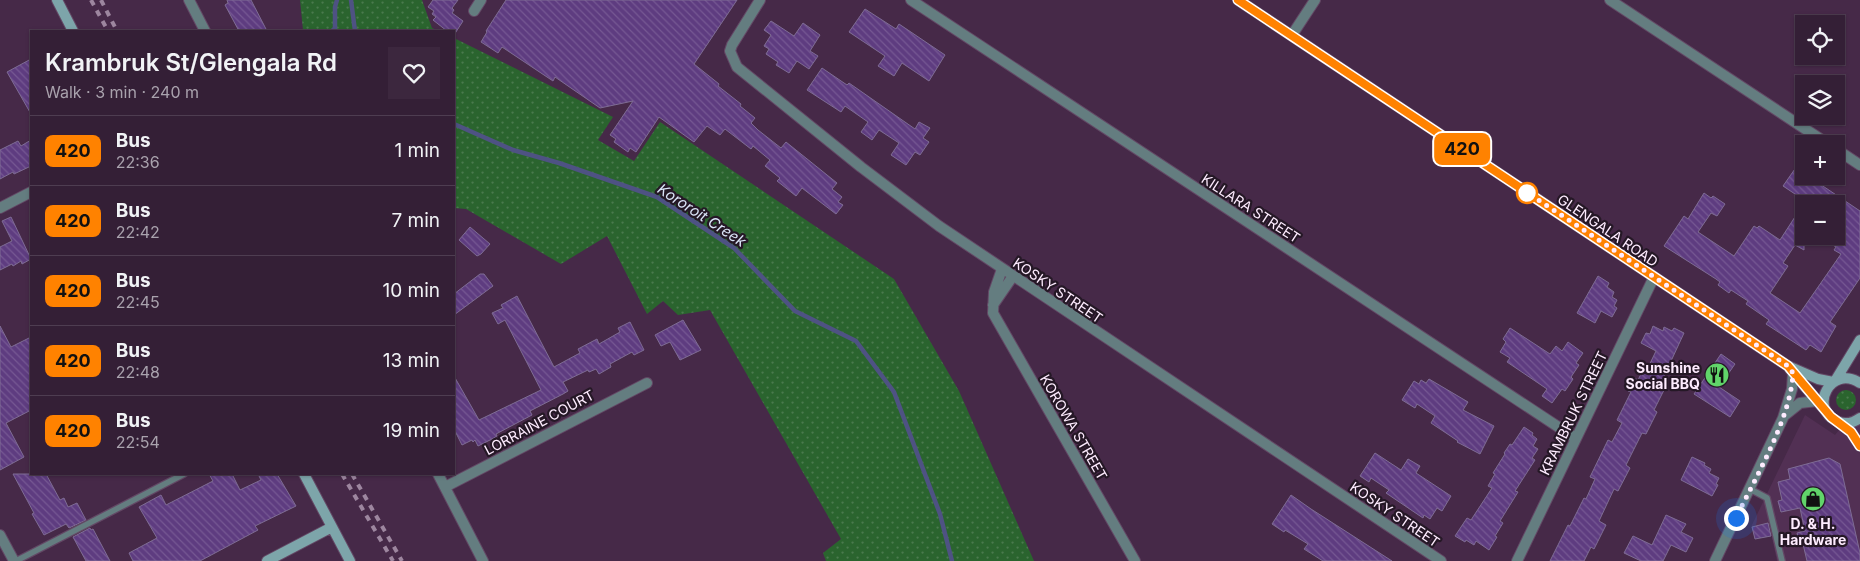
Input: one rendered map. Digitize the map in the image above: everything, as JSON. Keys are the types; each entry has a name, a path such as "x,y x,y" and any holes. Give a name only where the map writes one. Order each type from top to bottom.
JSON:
{"street":[{"path":"57,0 73,30"},
{"path":"189,0 204,30"},
{"path":"474,10 480,0"},
{"name":"KOSKY STREET","path":"760,0 732,45 730,51 737,67 860,167 939,226 1441,561"},
{"name":"KILLARA STREET","path":"911,0 1575,438"},
{"name":"GLENGALA ROAD","path":"1238,0 1791,370 1828,414 1838,421"},
{"path":"1292,35 1315,0"},
{"path":"1610,0 1814,135"},
{"path":"1845,156 1860,165"},
{"path":"0,208 30,193"},
{"path":"992,306 994,292 1002,269"},
{"path":"992,306 1013,276"},
{"name":"KRAMBRUK STREET","path":"1517,561 1654,277"},
{"name":"KOROWA STREET","path":"992,306 996,320 1135,561"},
{"path":"1828,414 1824,407 1824,395 1827,388 1834,381 1860,340"},
{"path":"1715,561 1783,418 1792,389 1791,370"},
{"name":"GLENGALA ROAD","path":"1791,370 1818,379 1834,381 1849,378 1860,383"},
{"name":"LORRAINE COURT","path":"445,487 647,383"},
{"path":"1783,418 1798,404 1818,401"},
{"path":"1838,421 1850,423 1860,418"},
{"path":"1838,421 1851,432 1860,446"},
{"path":"305,475 350,561"},
{"path":"439,475 483,561"},
{"path":"267,561 332,527"},
{"path":"0,535 15,561"}],"lane":[{"path":"15,561 182,475"},
{"path":"1750,488 1767,498 1782,561"}],"shaded area":[{"path":"1805,415 1835,435 1839,430 1852,428 1860,424 1860,561 1777,561 1769,524 1751,527"}],"green space":[{"path":"300,0 422,0 432,28 437,30 303,30"},
{"path":"455,38 613,117 598,140 634,161 660,122 894,279 959,391 1034,561 826,561 823,553 841,539 710,310 678,315 663,301 647,314 607,236 561,264 466,209 455,208"},
{"path":"1846,390 1853,393 1856,400 1853,407 1846,410 1839,407 1836,400 1839,393"}],"building":[{"path":"227,0 251,0 266,30 238,30 225,5 228,3"},
{"path":"433,0 458,0 452,8 454,10 452,13 463,21 455,33 455,30 446,30 433,20 436,17 432,14 434,11 428,7"},
{"path":"506,0 737,0 694,64 719,84 718,86 755,118 751,123 758,130 781,148 786,142 837,183 832,189 842,197 838,202 843,205 836,214 802,188 796,196 777,181 780,178 765,166 770,160 753,146 751,149 725,129 720,135 707,126 694,142 659,117 636,152 630,148 628,152 614,142 616,139 610,135 633,101 600,108 555,77 553,81 502,47 498,53 481,42"},
{"path":"865,9 896,29 899,24 945,55 929,81 902,63 894,76 878,66 885,56 849,32"},
{"path":"771,21 794,36 803,23 820,35 810,51 818,56 809,69 797,61 789,73 776,65 778,62 766,54 769,49 764,46 771,35 764,30"},
{"path":"30,60 30,112 7,72"},
{"path":"822,68 847,85 849,83 915,129 919,122 930,128 923,138 929,142 920,155 915,152 906,165 891,155 899,143 879,130 872,140 861,132 868,122 845,106 841,112 807,90"},
{"path":"18,141 21,146 30,141 30,166 0,179 0,150"},
{"path":"1795,169 1795,185 1821,185 1836,195 1796,195 1783,186"},
{"path":"1704,193 1711,198 1713,196 1725,204 1717,216 1711,213 1698,232 1734,256 1754,226 1757,228 1759,226 1780,240 1795,217 1795,245 1783,263 1788,266 1770,293 1800,313 1841,254 1834,250 1836,247 1833,245 1845,245 1845,201 1860,211 1860,278 1830,322 1836,326 1821,352 1810,345 1806,350 1766,324 1769,320 1746,304 1748,301 1731,290 1729,293 1718,285 1720,282 1716,279 1664,246 1684,216 1688,219"},
{"path":"11,217 30,260 22,264 21,261 13,266 12,264 0,270 0,247 12,241 2,221"},
{"path":"470,227 490,244 477,256 459,240"},
{"path":"1795,245 1804,245 1804,250"},
{"path":"480,274 484,274 493,286 455,314 455,293"},
{"path":"1598,276 1609,283 1607,287 1614,292 1612,297 1617,300 1614,306 1617,308 1612,317 1601,311 1595,323 1577,313"},
{"path":"517,296 554,367 580,353 578,349 597,339 599,344 620,332 618,328 630,322 644,350 634,355 632,352 610,364 611,367 599,374 596,369 589,372 588,370 563,382 568,391 530,411 532,415 478,446 475,440 462,445 455,431 455,378 479,420 541,390 505,320 498,324 492,313 503,308 501,305"},
{"path":"683,320 701,350 680,360 670,342 661,346 655,335"},
{"path":"0,326 11,347 30,338 30,411 6,423 24,457 0,470"},
{"path":"1653,326 1663,331 1664,327 1672,331 1674,328 1684,333 1659,387 1664,390 1654,410 1657,412 1646,434 1642,433 1626,465 1630,468 1618,491 1614,489 1599,521 1606,525 1594,549 1591,547 1584,561 1550,561 1568,525 1570,526 1584,498 1586,499 1595,479 1590,477 1608,440 1612,442 1622,423 1617,420 1631,392 1628,391 1634,378 1638,380 1642,372 1645,374 1656,351 1641,343 1646,333 1650,334"},
{"path":"1510,328 1550,354 1556,346 1562,351 1568,342 1583,353 1576,363 1579,365 1571,377 1573,379 1565,391 1562,389 1552,403 1542,396 1547,389 1507,362 1510,358 1500,352 1506,342 1503,339"},
{"name":"Sunshine Social BBQ","path":"1721,354 1735,364 1719,387 1740,401 1730,417 1694,394"},
{"path":"1429,379 1468,402 1463,410 1494,426 1480,454 1457,442 1431,423 1435,416 1417,404 1415,408 1402,400 1414,381 1419,384 1421,380 1426,383"},
{"path":"1524,427 1533,433 1532,435 1537,439 1533,446 1538,449 1532,458 1535,460 1515,491 1518,492 1500,521 1503,523 1495,536 1497,537 1489,550 1476,541 1474,545 1466,540 1465,542 1455,536 1467,518 1471,520 1492,488 1488,486 1495,474 1493,473 1510,444 1512,445"},
{"path":"1375,453 1401,470 1408,459 1420,466 1416,473 1451,496 1442,511 1437,508 1430,519 1424,515 1423,518 1386,493 1389,490 1371,478 1369,482 1360,476"},
{"path":"1692,457 1705,463 1704,465 1711,469 1709,473 1719,478 1716,484 1718,485 1712,496 1681,480"},
{"path":"1829,458 1840,464 1860,553 1860,561 1807,561 1803,544 1800,544 1797,533 1805,531 1800,508 1781,512 1778,501 1782,500 1778,482 1790,479 1788,469"},
{"path":"13,474 47,475 60,500 64,498 68,507 77,503 86,520 69,528 66,524 44,535 32,514 34,513"},
{"path":"210,475 232,475 240,490 261,480 258,475 278,475 296,506 255,526 258,530 200,561 133,561 129,553 157,538 139,507 161,495 166,505 213,481"},
{"path":"1291,495 1392,561 1323,561 1304,549 1308,544 1272,524"},
{"path":"1666,515 1686,524 1681,532 1693,538 1686,552 1671,545 1663,561 1641,561 1624,553 1633,536 1652,545"},
{"path":"1768,523 1771,536 1755,539 1752,527"},
{"path":"90,528 91,530 93,529 110,561 86,561 73,537"}],"waterway":[{"path":"333,30 335,28 337,0"},
{"name":"Kororoit Creek","path":"351,0 355,30"},
{"name":"Kororoit Creek","path":"455,124 513,150 559,163 657,197 734,248 795,311 856,341 894,392 940,514 952,561"}],"railway":[{"path":"91,0 107,30"},
{"path":"101,0 116,30"},
{"path":"343,475 393,561"},
{"path":"353,475 402,561"}],"bus line":[{"name":"420","path":"1238,0 1788,366 1831,417 1851,432 1860,446"}],"place":[{"name":"Sunshine Social BBQ","path":"1717,375"},
{"name":"D. & H. Hardware","path":"1813,499"}],"route":[{"path":"1527,193 1522,189 1788,366 1793,373 1792,389 1783,418 1736,518"}]}
